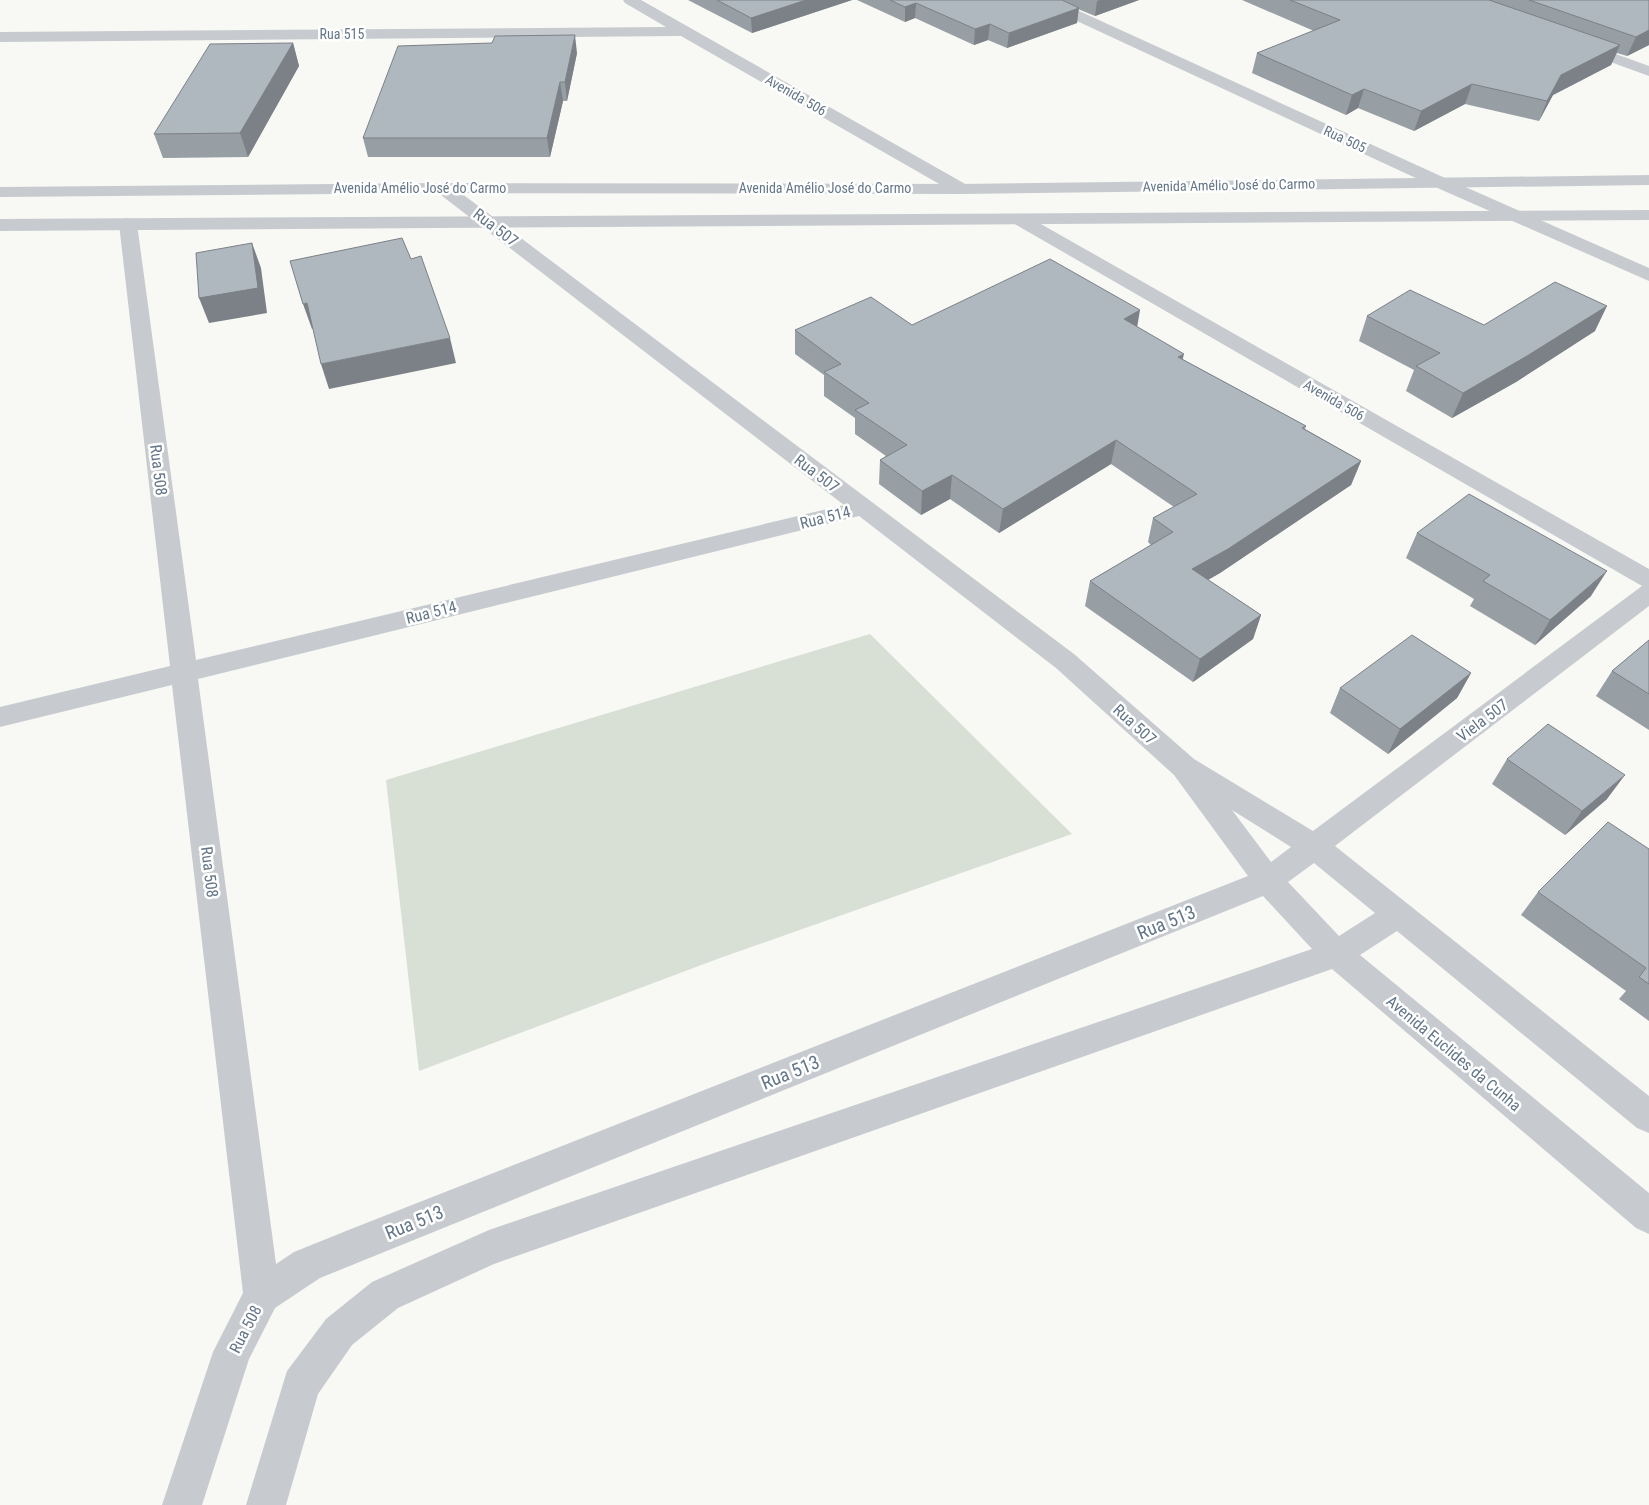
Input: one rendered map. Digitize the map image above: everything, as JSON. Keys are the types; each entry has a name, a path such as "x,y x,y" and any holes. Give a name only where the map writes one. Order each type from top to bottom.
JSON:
{"street":[{"name":"Avenida 506","path":"630,0 961,189"},
{"name":"Rua 505","path":"1043,0 1439,182 1649,274"},
{"name":"Rua 515","path":"0,37 684,31"},
{"path":"1567,42 1649,71"},
{"name":"Avenida Amélio José do Carmo","path":"0,192 443,188 961,189 1649,180"},
{"name":"Rua 507","path":"443,188 1065,661 1184,767 1315,846"},
{"name":"Avenida Amélio José do Carmo","path":"0,226 1649,214"},
{"name":"Avenida 506","path":"1019,219 1649,580"},
{"name":"Rua 508","path":"128,224 262,1295 232,1352 182,1505"},
{"name":"Rua 514","path":"0,717 863,508"},
{"name":"Viela 507","path":"1315,846 1649,593"},
{"name":"Rua 507","path":"1184,767 1268,881"},
{"path":"1315,846 1649,1117"},
{"name":"Rua 513","path":"262,1295 308,1266 351,1247 1268,881 1315,846"},
{"name":"Avenida Euclides da Cunha","path":"1268,881 1336,954 1649,1216"},
{"path":"266,1505 301,1385 339,1332 385,1295 489,1248 1336,954 1398,914"}],"shaded area":[{"path":"870,634 1072,834 720,958 419,1071 386,780"}],"building":[{"path":"717,0 806,0 751,18"},
{"path":"890,0 1062,0 1079,8 1009,33 990,24 975,29 916,3 905,7"},
{"path":"1290,0 1489,0 1620,45 1561,75 1547,101 1472,84 1421,111 1364,89 1352,95 1257,53 1340,20"},
{"path":"1529,0 1649,0 1649,30 1636,37"},
{"path":"575,35 565,82 560,82 547,138 363,138 398,46 492,43 495,36"},
{"path":"293,43 240,133 154,134 210,44"},
{"path":"402,238 411,259 421,256 450,338 321,364 307,303 303,304 290,261"},
{"path":"252,243 258,288 199,298 196,253"},
{"path":"1050,259 1140,310 1124,319 1184,354 1178,357 1306,426 1302,428 1361,461 1228,549 1192,569 1261,615 1200,659 1090,581 1173,532 1153,518 1197,494 1116,440 1003,509 952,475 922,491 880,460 907,445 855,410 869,403 824,372 841,364 795,330 871,297 912,325"},
{"path":"1555,282 1607,306 1463,393 1416,366 1440,353 1367,316 1410,290 1484,325"},
{"path":"1469,494 1607,571 1550,620 1483,581 1490,575 1417,533"},
{"path":"1412,635 1471,673 1400,729 1340,688"},
{"path":"1649,640 1649,694 1612,671"},
{"path":"1548,724 1625,775 1582,811 1507,759"},
{"path":"1608,822 1649,849 1649,984 1639,977 1646,968 1538,892"}]}
